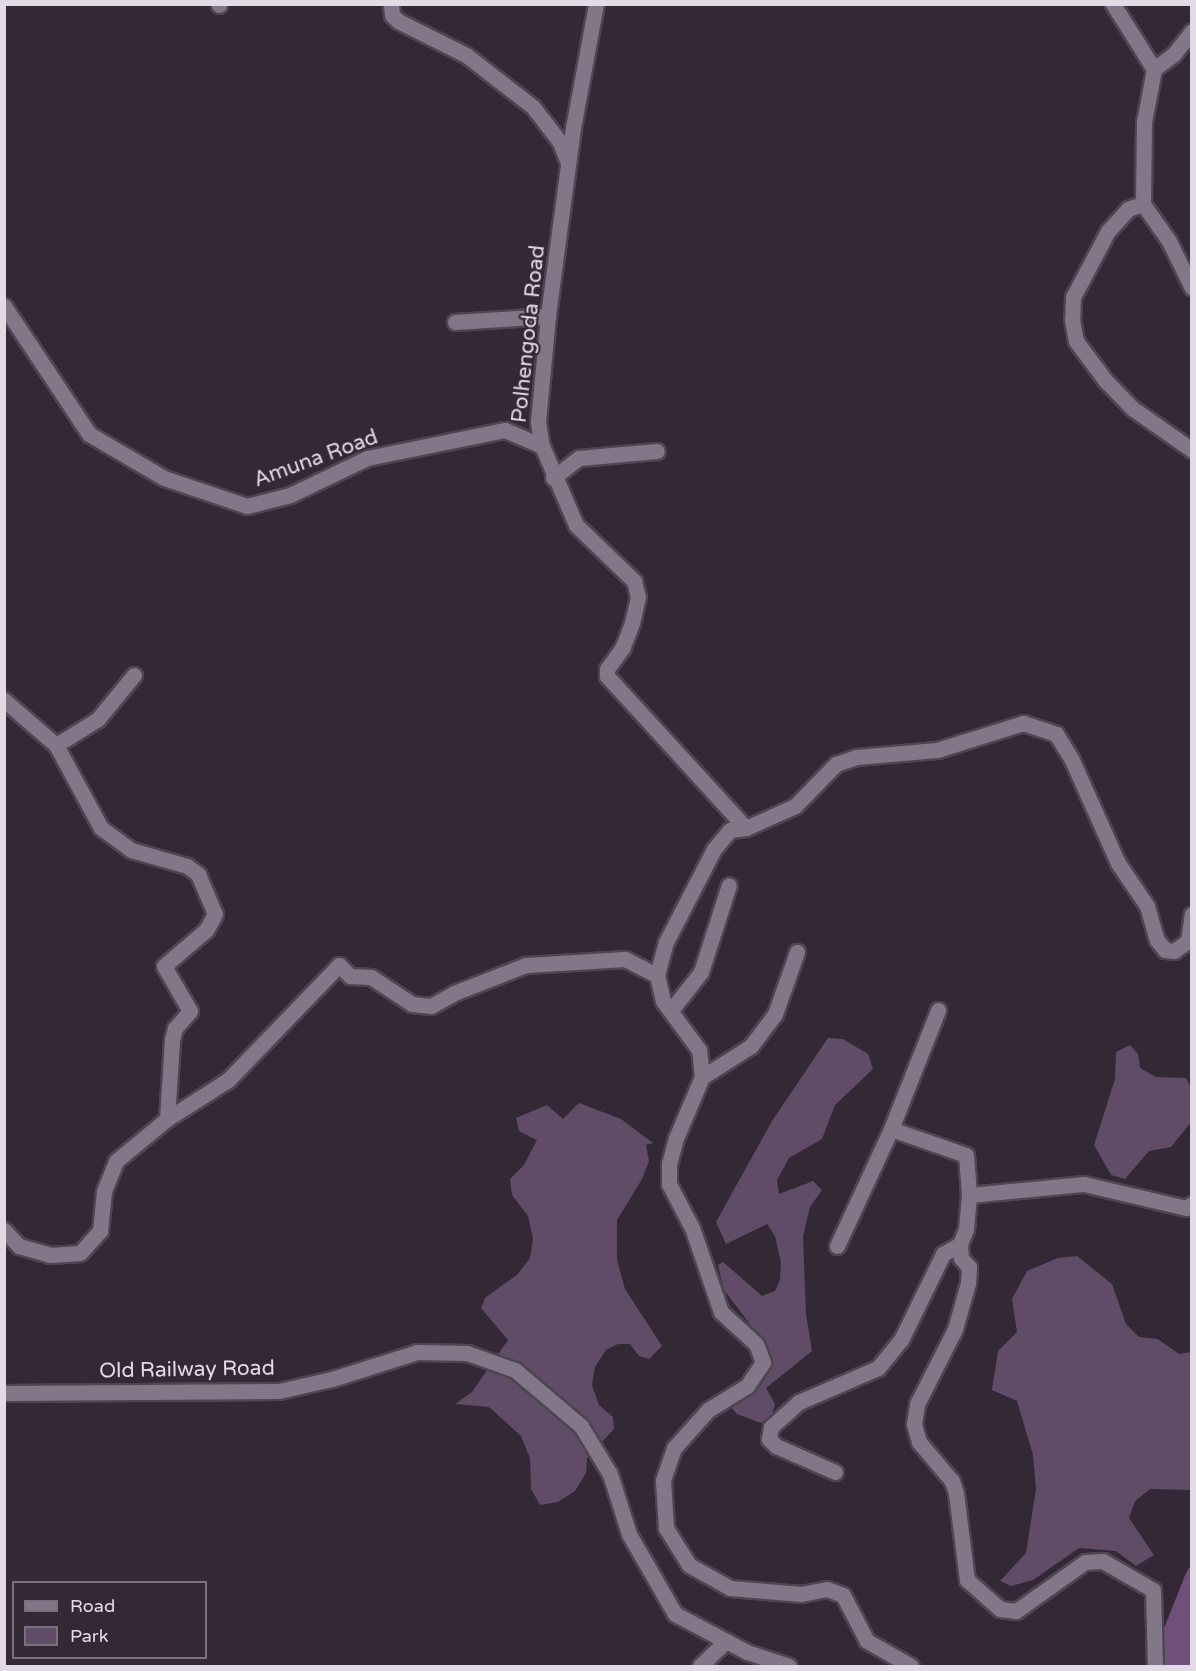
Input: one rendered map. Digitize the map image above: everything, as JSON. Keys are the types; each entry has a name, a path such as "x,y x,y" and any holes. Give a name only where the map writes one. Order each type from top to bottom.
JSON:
{"street":[{"path":"391,4 392,15 398,21 466,55 533,107 560,142 570,169"},
{"name":"Polhengoda Road","path":"596,4 573,128 570,169 548,316 538,422 542,446 553,478 576,525 634,581 638,597 632,623 623,647 607,669 608,676 746,828"},
{"path":"1113,4 1154,69"},
{"path":"1191,31 1174,54 1154,69 1144,122 1143,204 1168,241 1191,288"},
{"path":"1143,204 1128,209 1108,231 1073,297 1072,320 1076,341 1105,380 1132,408 1191,450"},
{"name":"Amuna Road","path":"4,306 89,434 164,478 247,506 290,495 367,458 505,430 542,446"},
{"path":"455,322 548,316"},
{"path":"553,478 579,458 657,451"},
{"path":"56,745 98,719 134,675"},
{"path":"4,700 56,745 101,828 131,850 187,866 198,874 215,914 206,930 164,966 190,1011 176,1028 172,1040 167,1119"},
{"path":"911,1666 867,1641 843,1595 827,1589 801,1594 730,1588 689,1564 666,1528 663,1480 675,1448 708,1410 747,1386 763,1362 756,1344 721,1312 692,1228 669,1184 669,1164 676,1138 702,1077 699,1050 672,1010 663,1001 657,975 666,942 714,849 730,830 746,828 795,806 836,764 856,757 937,750 1023,723 1040,726 1056,735 1071,758 1118,863 1147,906 1156,940 1165,950 1174,951 1188,941 1191,914"},
{"path":"672,1010 700,972 729,885"},
{"path":"702,1077 751,1046 775,1014 797,952"},
{"path":"4,1230 19,1246 50,1255 80,1253 100,1231 104,1191 116,1161 167,1119 228,1080 339,965 350,975 371,977 412,1004 431,1006 454,993 526,966 624,959 657,975"},
{"path":"837,1246 891,1129 938,1010"},
{"path":"891,1129 966,1155 969,1195 966,1229 960,1244 961,1258 969,1267 968,1283 955,1329 917,1404 914,1424 919,1442 952,1481 956,1492 967,1580 1000,1609 1016,1611 1085,1562 1103,1561 1153,1590 1155,1666"},
{"path":"969,1195 1084,1185 1186,1208 1191,1204"},
{"path":"834,1472 776,1446 769,1439 771,1428 799,1401 878,1368 902,1340 943,1254 960,1244"},
{"name":"Old Railway Road","path":"4,1393 279,1391 332,1379 417,1352 467,1353 515,1370 581,1426 610,1474 629,1534 675,1614 726,1641 789,1666"},
{"path":"700,1666 726,1641"}],"green space":[{"path":"828,1038 843,1039 868,1054 873,1069 835,1105 822,1139 789,1158 777,1180 779,1194 813,1181 822,1190 810,1207 803,1236 806,1314 812,1351 766,1388 775,1404 772,1415 761,1423 737,1414 730,1406 760,1384 769,1371 770,1356 759,1336 724,1290 718,1265 723,1262 762,1296 775,1291 780,1280 781,1263 775,1236 767,1224 726,1244 716,1222 772,1121"},
{"path":"1130,1045 1138,1054 1140,1068 1156,1077 1186,1078 1191,1088 1192,1121 1171,1147 1149,1151 1125,1179 1111,1175 1094,1145 1115,1079 1116,1052"},
{"path":"579,1103 621,1119 653,1143 646,1145 649,1161 642,1179 617,1220 617,1260 625,1289 662,1346 649,1359 639,1356 630,1344 618,1344 606,1350 595,1367 592,1385 599,1405 613,1417 614,1429 587,1458 586,1473 575,1491 558,1502 540,1505 531,1489 530,1458 521,1436 489,1407 455,1404 472,1392 508,1340 481,1308 485,1298 518,1274 530,1258 533,1239 528,1216 512,1195 510,1179 524,1165 537,1140 519,1131 516,1118 547,1105 563,1119"},
{"path":"1077,1256 1112,1284 1126,1324 1139,1337 1158,1339 1179,1354 1191,1352 1191,1490 1150,1489 1135,1501 1129,1518 1154,1555 1136,1566 1116,1551 1079,1548 1033,1580 1011,1586 1000,1581 1026,1553 1036,1489 1033,1455 1017,1401 992,1390 998,1351 1017,1332 1012,1299 1027,1271 1058,1258"}],"shaded area":[{"path":"1191,1565 1191,1666 1149,1666 1186,1573"}]}
